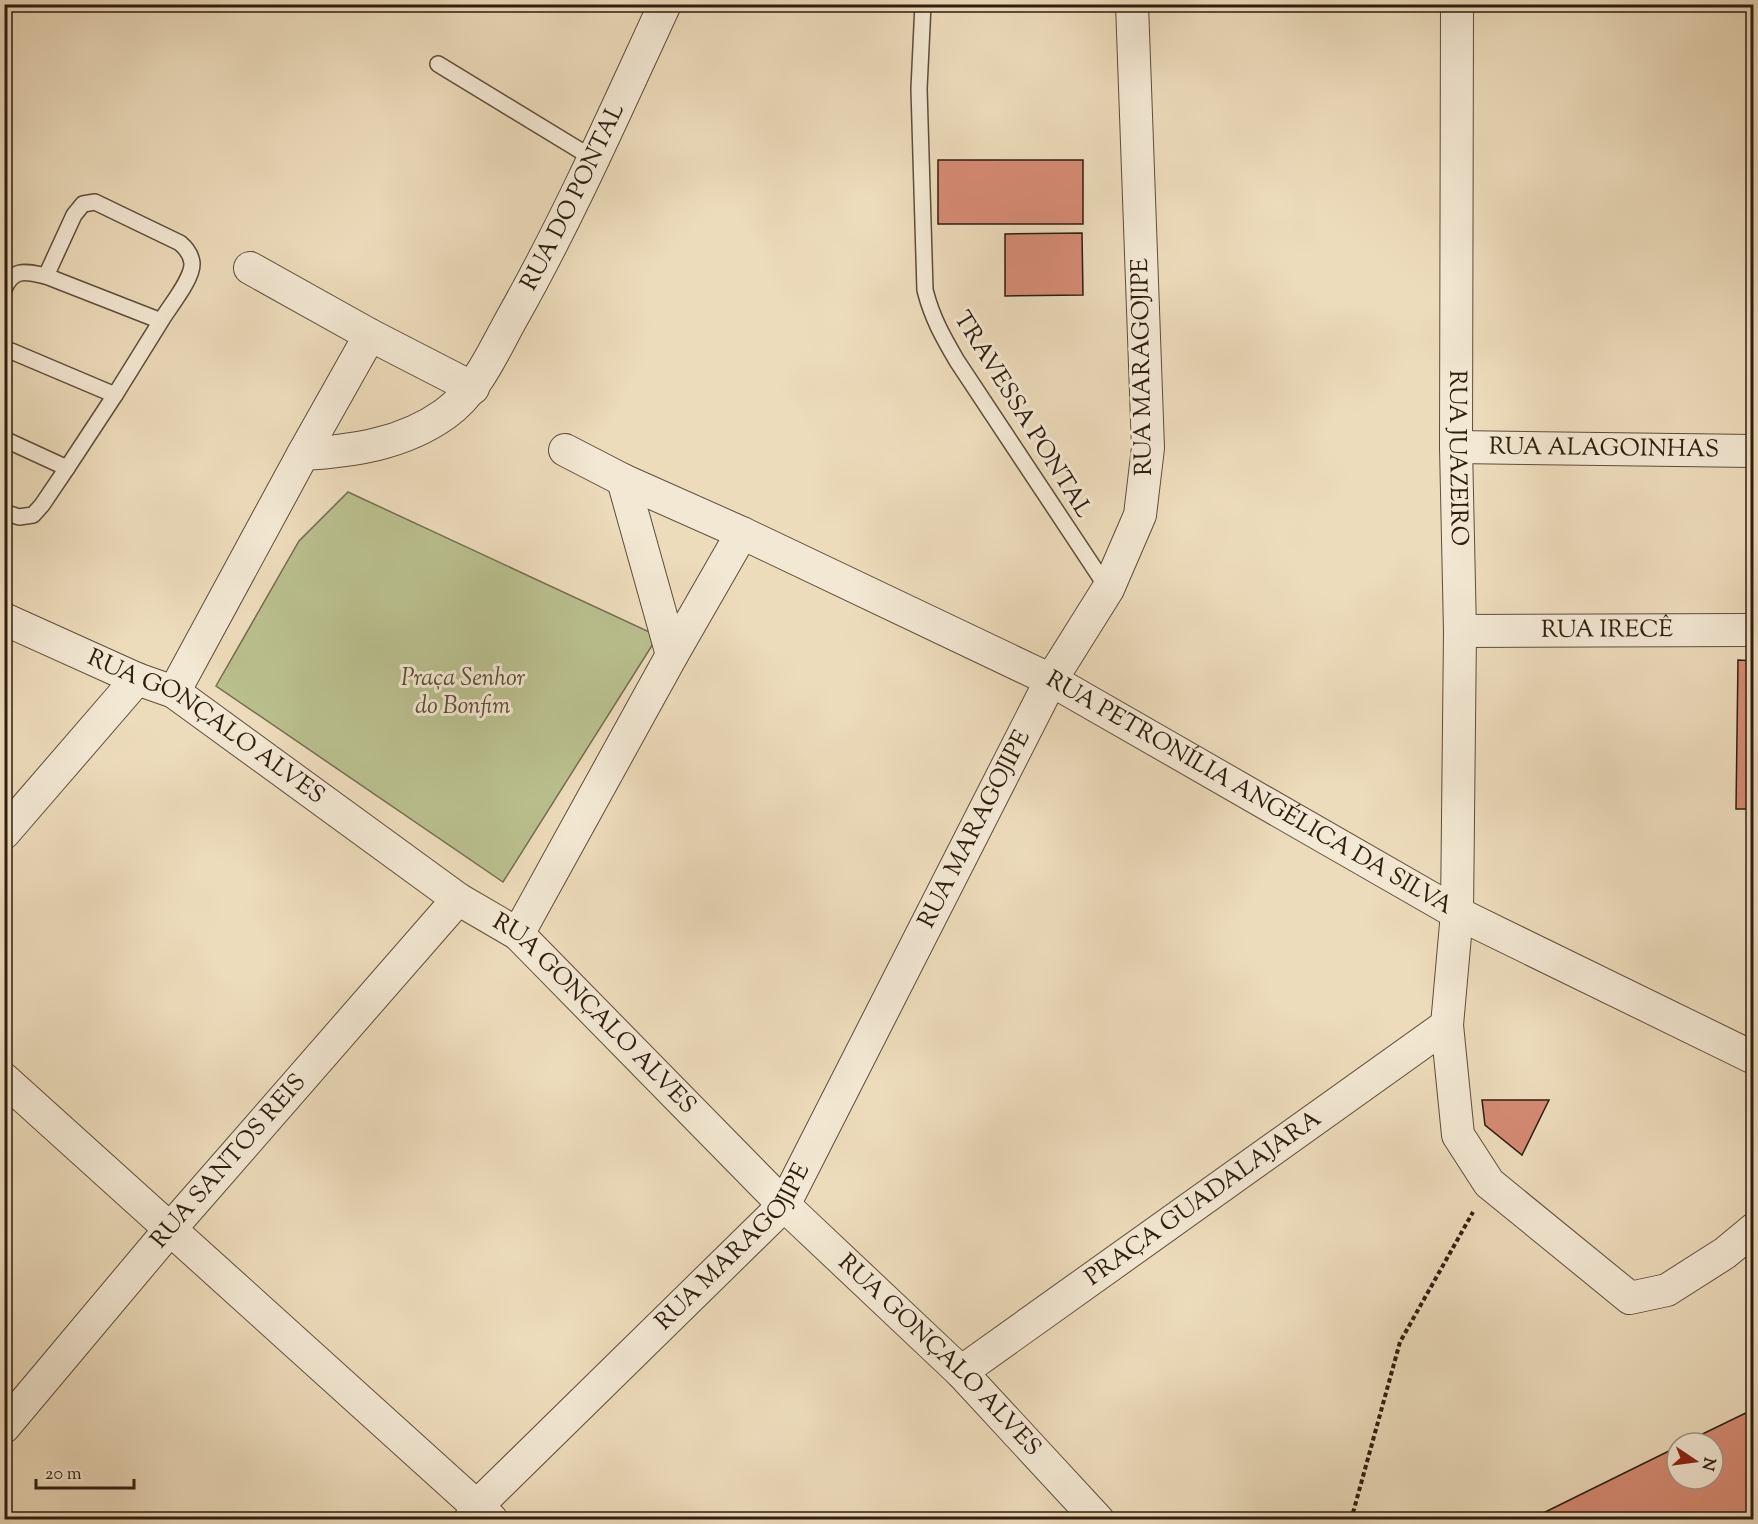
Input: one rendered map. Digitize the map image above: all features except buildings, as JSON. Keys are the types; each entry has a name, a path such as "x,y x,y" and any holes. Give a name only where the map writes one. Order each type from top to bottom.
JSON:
{"street":[{"name":"RUA DO PONTAL","path":"473,388 537,274 594,159 665,4"},
{"name":"RUA MARAGOJIPE","path":"479,1515 784,1205 1051,681 1108,589 1140,515 1148,448 1132,4"},
{"name":"RUA JUAZEIRO","path":"1457,4 1456,447 1460,631 1457,913 1447,1025 1458,1135 1489,1183 1630,1298 1667,1290 1725,1253 1754,1229"},
{"path":"250,268 370,335 473,388 446,413 419,430 380,445 336,452 303,454"},
{"path":"174,692 370,335"},
{"name":"RUA ALAGOINHAS","path":"1456,447 1754,451"},
{"path":"518,934 742,533 623,480 565,450"},
{"path":"623,480 672,655"},
{"name":"RUA PETRONÍLIA ANGÉLICA DA SILVA","path":"742,533 1051,681 1457,913 1754,1058"},
{"name":"RUA GONÇALO ALVES","path":"4,619 137,679 174,692 458,899 518,934 784,1205 961,1372 1098,1520"},
{"name":"RUA IRECÊ","path":"1460,631 1754,630"},
{"path":"4,833 137,679"},
{"name":"RUA SANTOS REIS","path":"4,1427 171,1228 458,899"},
{"name":"PRAÇA GUADALAJARA","path":"961,1372 1447,1025"},
{"path":"4,1079 171,1228 479,1515"}],"lane":[{"name":"TRAVESSA PONTAL","path":"923,4 919,89 925,290 930,309 957,362 1108,589"},
{"path":"438,64 594,159"},
{"path":"4,512 20,517 33,515 42,505 115,395 190,274 192,262 188,250 180,243 96,202 83,204 74,215 46,276"},
{"path":"4,289 15,274 27,272 46,276 160,321"},
{"path":"4,348 115,395"},
{"path":"4,439 67,468"}],"path":[{"path":"1351,1520 1400,1342 1489,1183"}],"green space":[{"name":"Praça Senhor do Bonfim","path":"348,492 658,636 503,882 216,686 299,541"}]}
